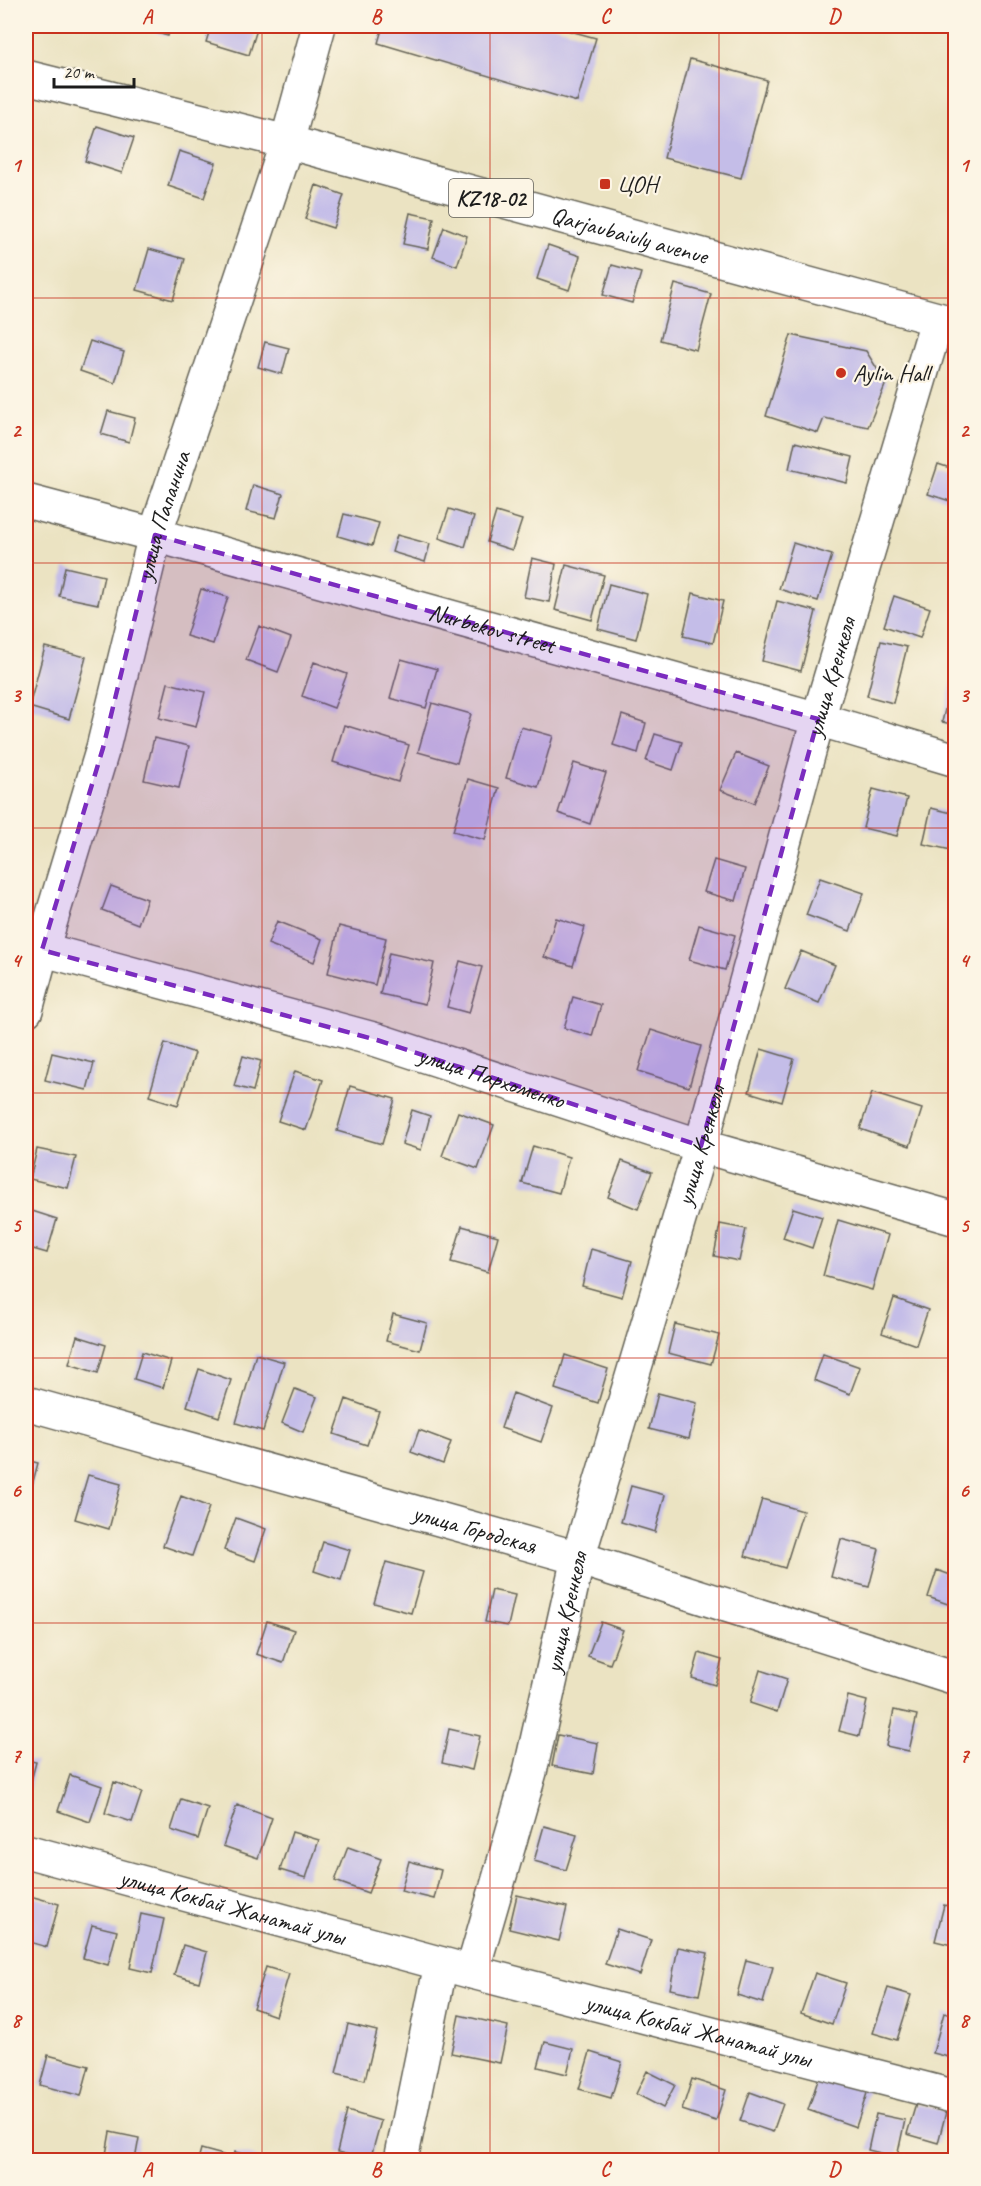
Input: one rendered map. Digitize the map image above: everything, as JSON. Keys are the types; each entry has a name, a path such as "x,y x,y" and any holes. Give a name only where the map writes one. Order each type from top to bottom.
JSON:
{"main road":[{"name":"улица Папанина","path":"26,1010 34,947 103,748 155,535 287,142 319,26"},
{"name":"Qarjaubaiuly avenue","path":"26,77 287,142 946,323"},
{"name":"улица Кренкеля","path":"472,1972 530,1772 578,1558 701,1146 818,719 946,323"},
{"name":"Nurbekov street","path":"26,501 818,719 956,760"},
{"name":"улица Пархоменко","path":"34,947 377,1040 701,1146 956,1219"},
{"name":"улица Городская","path":"26,1403 578,1558 956,1678"},
{"name":"улица Кокбай Жанатай улы","path":"26,1851 441,1964 956,2097"},
{"path":"404,2150 441,1964"}],"highlighted area":[{"path":"155,535 818,719 701,1146 377,1040 42,950 103,748"}],"building":[{"path":"132,26 171,26 168,36"},
{"path":"211,26 258,26 249,55 206,42"},
{"path":"383,26 552,26 596,38 577,102 378,43"},
{"path":"690,59 767,80 741,178 664,158"},
{"path":"97,126 134,138 122,173 85,161"},
{"path":"179,151 216,163 204,198 168,186"},
{"path":"316,185 344,195 333,228 305,219"},
{"path":"410,213 434,218 428,249 403,244"},
{"path":"444,227 467,236 457,266 433,257"},
{"path":"548,245 580,256 569,290 537,279"},
{"path":"149,249 185,259 173,300 137,290"},
{"path":"612,265 641,273 632,303 603,295"},
{"path":"675,284 711,294 696,350 660,340"},
{"path":"791,335 866,351 886,383 868,427 824,418 818,433 766,416"},
{"path":"90,341 124,352 115,383 80,371"},
{"path":"265,342 289,348 282,374 258,367"},
{"path":"108,411 135,418 129,442 101,434"},
{"path":"795,442 853,457 847,483 789,469"},
{"path":"938,464 956,470 956,503 928,494"},
{"path":"253,485 283,494 276,518 246,511"},
{"path":"449,509 474,517 465,547 439,538"},
{"path":"496,512 522,520 512,550 487,542"},
{"path":"344,514 379,523 372,546 338,536"},
{"path":"397,535 430,544 425,562 392,552"},
{"path":"793,543 832,555 818,601 779,589"},
{"path":"532,558 556,564 549,602 524,597"},
{"path":"566,565 604,575 592,620 555,610"},
{"path":"65,567 104,576 98,604 59,596"},
{"path":"609,584 647,594 636,639 598,629"},
{"path":"201,589 228,597 213,644 186,636"},
{"path":"693,593 723,601 713,643 683,636"},
{"path":"894,596 930,608 920,638 884,626"},
{"path":"777,601 816,611 801,671 762,661"},
{"path":"259,626 291,638 278,672 246,660"},
{"path":"881,641 907,647 893,703 867,696"},
{"path":"45,647 86,657 69,719 29,707"},
{"path":"401,659 437,669 426,708 390,698"},
{"path":"314,662 347,674 334,708 302,696"},
{"path":"952,680 956,680 956,725 942,722"},
{"path":"168,683 205,692 196,727 159,718"},
{"path":"432,703 471,714 457,763 418,752"},
{"path":"622,715 646,723 638,753 613,745"},
{"path":"344,725 409,745 398,782 333,762"},
{"path":"521,727 553,736 538,787 506,778"},
{"path":"655,734 682,742 673,770 646,761"},
{"path":"154,738 189,746 179,788 144,780"},
{"path":"736,753 769,766 754,803 720,790"},
{"path":"574,763 606,773 590,824 558,813"},
{"path":"468,779 499,788 485,840 453,831"},
{"path":"873,789 907,798 897,836 863,828"},
{"path":"931,808 956,814 956,851 923,844"},
{"path":"714,860 745,869 736,901 704,892"},
{"path":"820,878 864,893 850,931 806,915"},
{"path":"111,886 147,899 138,924 102,910"},
{"path":"556,918 585,927 573,966 544,957"},
{"path":"277,921 322,939 314,962 268,944"},
{"path":"699,925 735,935 725,970 689,960"},
{"path":"339,926 386,938 375,985 328,973"},
{"path":"801,951 835,965 819,1003 785,989"},
{"path":"389,953 434,963 425,1004 380,994"},
{"path":"460,961 482,967 469,1013 447,1007"},
{"path":"573,997 601,1005 592,1036 564,1028"},
{"path":"651,1030 701,1046 689,1087 638,1071"},
{"path":"165,1043 195,1053 178,1105 149,1096"},
{"path":"761,1049 794,1059 782,1102 749,1092"},
{"path":"52,1053 94,1063 87,1090 45,1080"},
{"path":"243,1056 261,1061 253,1091 234,1086"},
{"path":"295,1071 323,1080 306,1130 278,1121"},
{"path":"350,1086 395,1099 382,1144 337,1131"},
{"path":"872,1093 922,1109 910,1146 860,1129"},
{"path":"412,1110 430,1116 421,1150 402,1144"},
{"path":"458,1112 494,1125 478,1169 442,1156"},
{"path":"533,1146 569,1157 559,1193 522,1183"},
{"path":"37,1149 76,1157 68,1188 30,1179"},
{"path":"622,1161 652,1172 638,1209 608,1197"},
{"path":"793,1208 822,1217 812,1248 783,1238"},
{"path":"26,1209 57,1219 47,1253 26,1247"},
{"path":"838,1220 888,1235 872,1290 823,1276"},
{"path":"720,1224 746,1229 739,1261 714,1256"},
{"path":"462,1226 498,1236 488,1272 451,1262"},
{"path":"591,1249 632,1261 622,1297 582,1286"},
{"path":"894,1298 928,1310 916,1345 882,1333"},
{"path":"393,1314 427,1323 420,1350 386,1341"},
{"path":"675,1324 719,1335 711,1364 668,1353"},
{"path":"77,1336 106,1345 98,1373 69,1364"},
{"path":"142,1352 171,1361 163,1388 134,1379"},
{"path":"256,1354 284,1362 263,1431 236,1423"},
{"path":"823,1354 860,1367 850,1394 814,1380"},
{"path":"565,1355 608,1369 598,1403 555,1389"},
{"path":"199,1369 231,1380 219,1417 187,1406"},
{"path":"295,1389 317,1397 303,1432 282,1423"},
{"path":"513,1393 553,1408 541,1442 501,1428"},
{"path":"658,1393 697,1403 689,1439 649,1429"},
{"path":"346,1399 379,1411 367,1445 334,1434"},
{"path":"419,1430 451,1442 443,1464 411,1452"},
{"path":"26,1460 38,1463 30,1493 26,1492"},
{"path":"88,1475 121,1484 109,1529 75,1519"},
{"path":"631,1486 665,1495 655,1532 621,1522"},
{"path":"181,1496 209,1507 192,1556 163,1546"},
{"path":"762,1499 803,1511 785,1568 745,1556"},
{"path":"236,1518 266,1529 255,1561 224,1550"},
{"path":"841,1539 879,1549 869,1587 831,1577"},
{"path":"323,1542 350,1550 341,1580 314,1571"},
{"path":"386,1562 423,1572 411,1613 374,1603"},
{"path":"937,1570 956,1577 956,1607 928,1597"},
{"path":"492,1590 515,1595 508,1626 485,1622"},
{"path":"267,1621 294,1630 283,1663 256,1654"},
{"path":"601,1622 623,1630 610,1664 588,1656"},
{"path":"699,1653 722,1660 715,1685 692,1678"},
{"path":"760,1670 787,1679 777,1712 750,1703"},
{"path":"848,1696 867,1701 859,1736 839,1731"},
{"path":"894,1710 917,1715 909,1751 886,1746"},
{"path":"449,1729 480,1736 472,1770 442,1763"},
{"path":"558,1735 598,1743 593,1774 552,1766"},
{"path":"26,1760 36,1762 29,1789 26,1788"},
{"path":"70,1775 102,1786 90,1822 58,1811"},
{"path":"114,1782 142,1792 132,1822 105,1813"},
{"path":"181,1799 208,1808 198,1839 171,1830"},
{"path":"237,1805 272,1818 258,1858 223,1846"},
{"path":"544,1826 577,1835 566,1870 534,1861"},
{"path":"292,1832 319,1840 306,1878 280,1870"},
{"path":"348,1847 381,1859 368,1893 335,1881"},
{"path":"409,1861 441,1870 434,1899 401,1891"},
{"path":"517,1895 567,1907 559,1941 509,1929"},
{"path":"30,1896 59,1904 47,1947 26,1941 26,1912"},
{"path":"944,1905 956,1908 956,1946 935,1941"},
{"path":"141,1914 164,1919 152,1973 130,1968"},
{"path":"92,1925 117,1931 108,1965 83,1958"},
{"path":"617,1929 651,1940 640,1975 605,1964"},
{"path":"183,1945 207,1952 199,1982 174,1975"},
{"path":"678,1947 708,1953 699,1995 670,1989"},
{"path":"746,1960 773,1967 763,2003 737,1995"},
{"path":"266,1967 289,1974 276,2016 253,2008"},
{"path":"815,1973 846,1983 832,2024 801,2013"},
{"path":"888,1988 911,1995 897,2040 873,2033"},
{"path":"944,2013 956,2016 956,2059 933,2053"},
{"path":"459,2015 508,2026 500,2063 451,2053"},
{"path":"348,2024 377,2031 365,2080 336,2073"},
{"path":"545,2042 573,2049 567,2074 538,2067"},
{"path":"590,2052 622,2062 611,2098 579,2089"},
{"path":"48,2055 89,2066 81,2096 40,2085"},
{"path":"647,2071 675,2085 663,2108 636,2094"},
{"path":"820,2074 868,2090 856,2127 808,2110"},
{"path":"692,2079 726,2090 716,2121 682,2110"},
{"path":"750,2092 783,2104 773,2132 740,2121"},
{"path":"916,2104 946,2112 938,2143 907,2134"},
{"path":"347,2111 381,2121 370,2160 337,2152"},
{"path":"876,2114 905,2120 897,2157 868,2150"},
{"path":"110,2132 139,2138 135,2160 105,2160"},
{"path":"201,2149 223,2155 221,2160 198,2160"},
{"path":"235,2152 266,2160 233,2160"}],"place":[{"name":"ЦОН","path":"605,184"},
{"name":"Aylin Hall","path":"841,373"}]}
